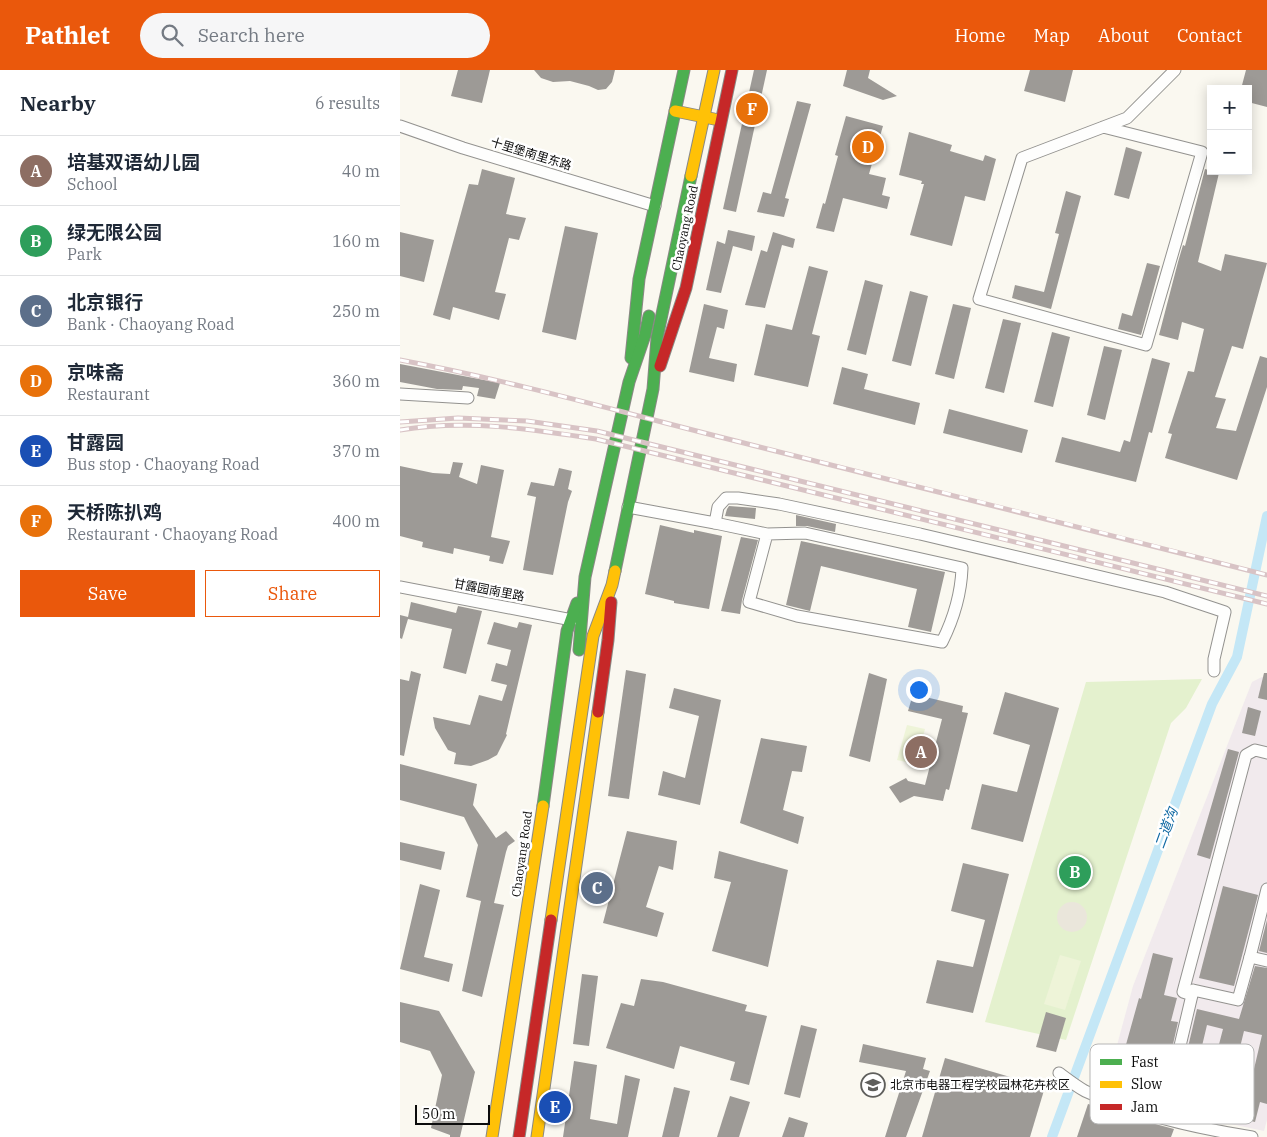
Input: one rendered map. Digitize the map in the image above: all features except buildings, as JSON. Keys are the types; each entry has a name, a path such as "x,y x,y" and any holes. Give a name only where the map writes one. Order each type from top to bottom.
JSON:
{"main road":[{"name":"Chaoyang Road","path":"629,382 639,279 684,70"},
{"name":"Chaoyang Road","path":"537,1137 608,640 612,585 652,389 657,338 714,70"},
{"name":"Chaoyang Road","path":"652,389 686,288 732,70"},
{"path":"675,111 722,121"},
{"name":"Chaoyang Road","path":"492,1137 536,859 567,631 585,577 629,382 645,335 651,306"},
{"name":"Chaoyang Road","path":"577,660 585,577"},
{"name":"Chaoyang Road","path":"518,1137 593,636 612,585"},
{"path":"547,770 588,777"}],"street":[{"path":"1103,127 1202,152 1146,345 979,299 1022,158 1103,127 1127,118 1175,70"},
{"name":"十里堡南里东路","path":"400,126 463,148 655,206"},
{"path":"400,394 468,398"},
{"path":"715,523 718,508 726,498 779,504 920,534 1165,592 1225,612 1214,659 1214,671"},
{"path":"628,507 768,534 805,533 962,568 962,587 953,620 942,642 797,616 750,602 768,534"},
{"name":"甘露园南里路","path":"400,587 572,620"},
{"path":"1192,995 1183,992 1246,755 1255,750 1267,753"},
{"path":"1181,1044 1194,990 1238,1000 1267,889"},
{"path":"1250,957 1267,961"},
{"path":"1060,1073 1083,1090 1090,1093"},
{"path":"1190,1124 1252,1137"}],"shaded area":[{"path":"1262,677 1267,677 1267,1120 1264,1131 1231,1124 1254,1124 1254,1044 1117,1044 1133,986 1252,682"},
{"path":"1072,902 1083,906 1087,917 1083,928 1072,932 1061,928 1057,917 1061,906"}],"green space":[{"path":"1202,679 1186,708 1171,723 1066,1040 985,1022 1086,682"},
{"path":"907,725 925,729 915,764 897,760"},
{"path":"1060,955 1081,961 1065,1010 1044,1004"}],"waterway":[{"name":"二道沟","path":"1052,1137 1212,704 1237,657 1267,516"}],"railway":[{"path":"400,360 526,387 1267,575"},
{"path":"400,422 458,418 527,421 597,431 1267,596"},
{"path":"400,430 449,425 474,425 523,429 596,439 1267,604"}],"traffic: fast":[{"path":"631,358 639,279 684,70"},
{"path":"615,571 653,389 657,338 691,176"},
{"path":"579,650 585,577 629,382 645,335 649,316"},
{"path":"543,806 567,631 577,603"}],"traffic: slow":[{"path":"691,176 714,70"},
{"path":"675,111 714,119"},
{"path":"551,920 593,636 612,585 615,571"},
{"path":"537,1137 598,712"},
{"path":"492,1137 543,806"}],"traffic: jam":[{"path":"660,366 686,288 732,70"},
{"path":"598,712 611,602"},
{"path":"519,1137 551,920"}],"place":[{"name":"天桥陈扒鸡","path":"752,109"},
{"name":"京味斋","path":"868,147"},
{"name":"培基双语幼儿园","path":"921,752"},
{"name":"绿无限公园","path":"1075,872"},
{"name":"北京银行","path":"597,888"},
{"name":"北京市电器工程学校园林花卉校区","path":"873,1085"},
{"name":"甘露园","path":"555,1107"}]}
